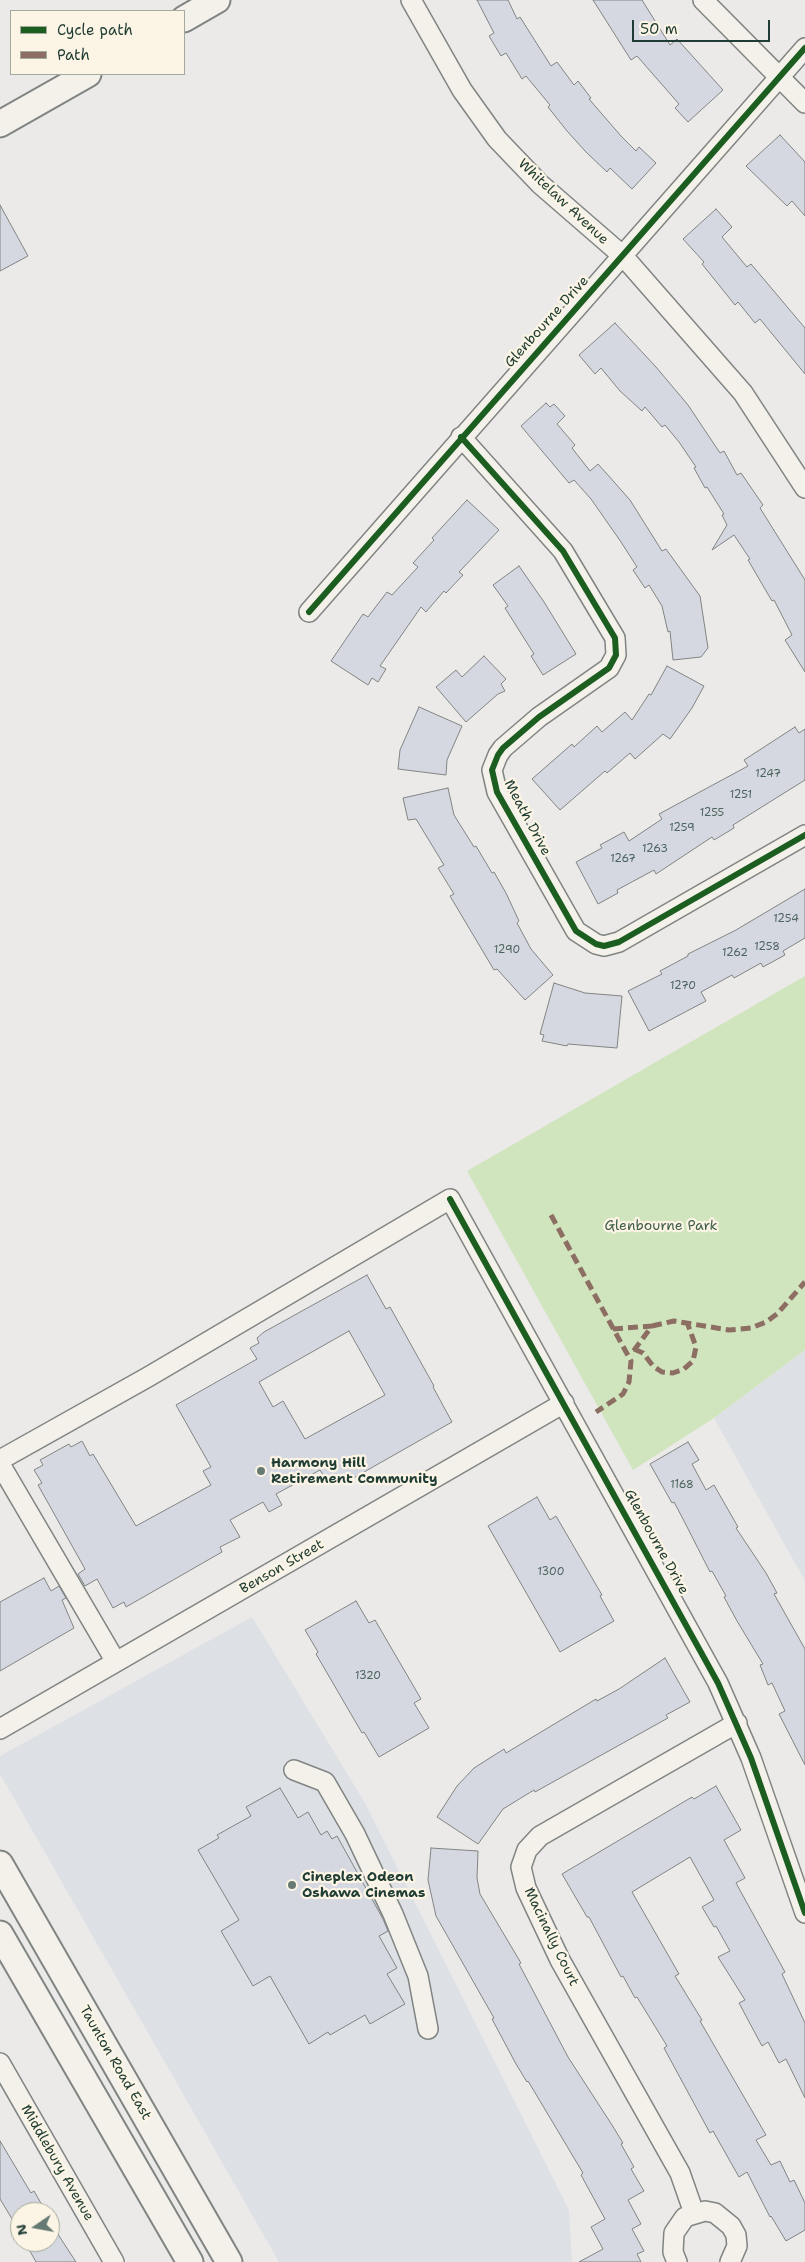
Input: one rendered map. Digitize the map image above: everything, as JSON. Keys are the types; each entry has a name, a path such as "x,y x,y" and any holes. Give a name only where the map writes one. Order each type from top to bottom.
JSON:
{"main road":[{"path":"185,18 217,0"},
{"path":"0,124 86,75"},
{"name":"Taunton Road East","path":"0,1864 229,2262"},
{"path":"0,1934 190,2262"}],"street":[{"name":"Whitelaw Avenue","path":"411,0 462,90 497,139 540,184 623,256 743,393 805,488"},
{"path":"704,0 805,103"},
{"name":"Glenbourne Drive","path":"309,612 805,48"},
{"name":"Meath Drive","path":"461,437 563,551 615,638 616,655 609,668 553,706 524,730 498,755 492,770 497,792 576,931 596,944 604,946 619,942 805,835"},
{"name":"Glenbourne Drive","path":"0,1460 148,1377 450,1199 692,1632 737,1723 805,1913"},
{"name":"Benson Street","path":"0,1729 564,1404"},
{"path":"0,1464 116,1662"},
{"name":"Macinally Court","path":"694,2213 680,2173 560,1960 526,1888 522,1868 527,1850 540,1836 737,1723"},
{"path":"294,1770 326,1782 355,1834 393,1914 418,1976 428,2029"},
{"name":"Middlebury Avenue","path":"0,2063 114,2262"},
{"path":"677,2262 673,2252 674,2233 685,2217 704,2211 715,2213 731,2226 736,2235 736,2246 730,2262"}],"shaded area":[{"path":"805,1350 805,1581 714,1418"},
{"path":"252,1617 365,1803 569,2210 572,2262 279,2262 0,1774 0,1756"}],"green space":[{"name":"Glenbourne Park","path":"805,976 805,1350 714,1418 633,1470 467,1171"}],"building":[{"path":"477,0 508,0 517,19 520,17 551,66 557,62 574,85 578,81 591,98 589,99 621,136 636,151 639,147 656,163 632,189 610,168 607,172 586,152 548,107 550,105 526,76 522,79 506,53 501,56 489,36 494,33"},
{"path":"593,0 642,0 670,45 677,39 723,90 688,122 675,108 679,104 637,56 631,60"},
{"path":"780,135 805,162 805,216 792,201 787,206 746,166"},
{"path":"0,205 28,256 0,271"},
{"path":"716,209 732,227 722,237 747,267 751,264 805,328 805,374 760,319 755,323 738,302 735,305 702,264 704,262 683,239"},
{"path":"615,323 688,405 720,453 724,451 737,475 741,473 763,505 760,508 805,580 805,672 785,640 792,635 774,600 772,601 748,560 750,559 734,535 712,550 727,525 722,515 724,514 707,487 705,488 694,468 696,467 679,442 665,425 662,427 645,407 642,411 620,391 601,368 595,374 579,355"},
{"path":"546,403 550,407 554,404 565,416 557,424 575,445 572,448 590,471 598,464 630,500 662,551 666,549 700,596 708,648 701,657 673,660 670,631 668,632 662,606 649,585 645,588 633,570 637,567 591,499 574,480 569,483 521,426"},
{"path":"467,500 499,530 459,572 463,575 446,593 444,591 426,612 421,607 380,666 386,669 378,682 372,678 368,685 331,661 363,614 368,617 387,592 392,595 418,567 413,563 434,540 432,538"},
{"path":"519,566 576,654 543,675 531,656 534,654 505,608 508,606 493,585"},
{"path":"484,656 506,679 501,684 505,691 498,694 466,722 436,687 456,670 462,677"},
{"path":"667,666 704,686 692,708 670,739 663,734 635,759 630,753 607,773 605,771 560,810 532,779 572,744 574,747 597,726 602,732 625,712 632,720 649,694 651,695"},
{"path":"419,707 462,726 447,760 446,775 398,769 400,750"},
{"path":"795,727 799,733 805,729 805,780 733,825 734,828 714,840 712,837 656,874 654,870 617,890 618,893 598,904 576,862 602,848 600,845 624,832 629,841 662,819 659,814 748,766 744,760"},
{"path":"448,788 454,815 492,873 494,872 506,893 519,921 517,923 531,949 553,975 525,1000 497,969 494,970 450,896 454,894 438,868 444,865 416,819 408,820 403,798"},
{"path":"805,889 805,938 783,951 785,955 763,967 761,963 734,978 732,975 701,992 706,1001 649,1031 628,991 662,974 660,971 688,956 688,954 736,930"},
{"path":"554,983 585,993 622,996 617,1048 568,1044 567,1046 542,1041 544,1035 540,1034"},
{"name":"Harmony Hill Retirement Community","path":"367,1275 386,1309 390,1307 452,1422 350,1480 349,1478 341,1482 339,1479 329,1484 320,1470 276,1494 282,1505 269,1512 263,1502 230,1520 240,1537 220,1547 222,1552 126,1607 124,1602 113,1608 97,1579 85,1586 78,1574 85,1569 38,1485 42,1483 34,1470 43,1465 40,1460 69,1444 71,1447 82,1441 90,1456 93,1454 136,1526 211,1485 203,1471 211,1467 176,1405 257,1359 250,1348 259,1343 257,1338 264,1332","holes":["349,1331 385,1395 305,1439 283,1401 273,1407 259,1382"]},
{"path":"688,1442 699,1460 692,1464 706,1490 714,1485 738,1527 736,1528 766,1573 777,1593 774,1594 805,1649 805,1765 779,1714 785,1711 772,1683 768,1685 760,1665 763,1664 737,1621 712,1571 710,1572 674,1502 672,1503 650,1464"},
{"path":"537,1497 550,1520 556,1516 602,1595 600,1596 614,1621 560,1652 488,1526"},
{"path":"44,1578 51,1591 59,1586 66,1598 62,1600 74,1628 0,1671 0,1602"},
{"path":"356,1601 369,1623 375,1620 421,1699 414,1703 429,1728 379,1757 364,1732 362,1733 316,1654 318,1652 305,1630"},
{"path":"665,1658 690,1702 666,1715 668,1718 535,1792 534,1790 503,1809 478,1844 437,1817 457,1786 474,1768 504,1749 506,1753 596,1699 597,1701 619,1689"},
{"path":"716,1786 741,1830 724,1840 745,1878 736,1883 785,1972 782,1974 805,2023 805,2098 786,2059 779,2063 768,2042 762,2046 739,2003 745,2000 718,1957 730,1951 716,1926 714,1927 702,1907 714,1900 690,1857 632,1892 679,1974 675,1976 702,2020 700,2021 766,2135 756,2140 771,2165 780,2161 790,2182 794,2180 805,2203 805,2230 786,2241 770,2217 747,2172 739,2177 713,2131 710,2133 664,2048 667,2046 637,1997 635,1998 623,1976 621,1977 589,1917 587,1917 562,1874 692,1797 694,1799"},
{"name":"Cineplex Odeon Oshawa Cinemas","path":"280,1788 298,1818 308,1812 321,1835 327,1831 332,1839 337,1836 388,1931 379,1936 397,1968 387,1974 405,2004 370,2024 365,2015 330,2035 328,2032 309,2044 270,1976 253,1986 221,1931 239,1920 198,1850 219,1838 217,1835 251,1816 246,1807"},
{"path":"431,1848 478,1851 477,1878 480,1894 521,1963 519,1964 568,2057 623,2143 621,2144 634,2167 631,2169 644,2191 628,2200 641,2224 632,2229 644,2251 637,2254 641,2262 579,2262 603,2249 591,2227 605,2219 581,2175 583,2173 516,2064 492,2019 494,2018 436,1916 428,1880"},
{"path":"0,2141 31,2193 34,2191 40,2202 10,2202 10,2216 0,2199"},
{"path":"60,2237 76,2262 36,2262 30,2252 60,2252"}],"marked path":[{"path":"551,1215 631,1361 629,1382 623,1394 596,1412"},
{"path":"652,1326 674,1321 729,1330 751,1328 766,1322 777,1314 805,1282"},
{"path":"634,1349 643,1353 653,1366 662,1372 673,1373 684,1369 693,1361 696,1347 687,1322"},
{"path":"613,1329 652,1326 632,1353"}],"cycle path":[{"path":"309,612 805,48"},
{"path":"461,437 563,551 615,638 616,655 609,668 539,717 503,748 492,770 497,792 576,931 596,944 604,946 619,942 805,835"},
{"path":"450,1199 718,1683 751,1758 805,1913"}],"place":[{"name":"Harmony Hill Retirement Community","path":"261,1471"},
{"name":"Cineplex Odeon Oshawa Cinemas","path":"292,1885"}]}
